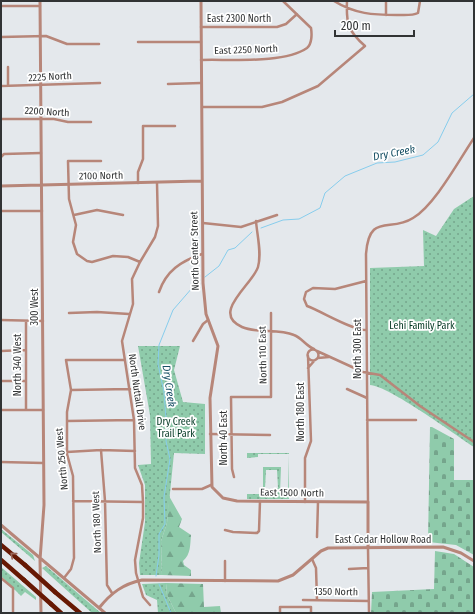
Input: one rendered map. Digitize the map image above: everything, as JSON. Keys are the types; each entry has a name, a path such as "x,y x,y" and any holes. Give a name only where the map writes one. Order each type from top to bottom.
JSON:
{"highway":[{"path":"1,545 80,613"},
{"path":"1,560 61,613"}],"street":[{"name":"300 West","path":"40,1 44,505 40,560 41,613"},
{"name":"North Center Street","path":"201,1 201,181 204,297 208,319 218,346 216,367 211,385 210,434 212,485"},
{"path":"283,1 297,14"},
{"path":"334,1 346,9 364,14 386,15 418,13 420,1"},
{"path":"201,107 262,106 282,102 318,86 365,46 350,31 347,21 347,1"},
{"path":"386,1 386,15"},
{"path":"1,6 40,6"},
{"name":"East 2300 North","path":"201,27 277,27 290,22 297,14"},
{"name":"East 2250 North","path":"201,60 281,58 307,48 311,42 310,28 297,14"},
{"path":"1,36 40,36 50,37 67,44 99,44"},
{"path":"138,42 201,42"},
{"path":"8,67 8,86"},
{"name":"2225 North","path":"1,86 100,83"},
{"path":"168,84 201,83"},
{"name":"2200 North","path":"1,119 54,119 68,122 92,122"},
{"path":"138,183 138,172 143,159 143,126 175,126"},
{"name":"North 300 East","path":"369,613 366,254 371,233 384,225 408,221 426,208 474,138"},
{"path":"1,157 4,154 41,153"},
{"path":"101,161 68,161 69,199 76,225 74,248 79,256 87,261 92,262 113,256 128,257 140,262"},
{"name":"2100 North","path":"1,186 201,181"},
{"name":"North Nuttall Drive","path":"150,605 143,597 138,581 135,560 143,518 142,485 135,468 134,420 122,341 133,304 132,279 155,237 158,226 157,183"},
{"path":"74,215 97,210 123,215"},
{"path":"1,212 42,211"},
{"path":"202,223 241,227 277,215"},
{"path":"256,221 258,266 230,307 231,316 234,322 243,328 294,335 315,350 329,357 366,372 380,375 420,406 474,442"},
{"path":"159,292 162,282 176,266 187,259 202,254"},
{"path":"366,281 335,289 313,288 306,292 304,299 307,306 322,311 357,330 366,330"},
{"path":"69,313 97,312 129,314"},
{"name":"North 110 East","path":"232,397 271,398 270,313"},
{"path":"192,341 202,324 208,319"},
{"path":"1,320 43,321"},
{"name":"North 340 West","path":"26,321 26,410"},
{"path":"303,342 308,349 308,355 311,359 329,357"},
{"path":"1,351 26,350"},
{"path":"308,355 310,351 315,350"},
{"path":"315,350 318,355 316,359"},
{"name":"North 180 East","path":"305,502 305,458 311,441 308,355"},
{"name":"North 180 East","path":"308,368 316,359"},
{"name":"North 250 West","path":"64,578 74,562 73,476 67,452 67,421 71,390 66,360 124,360"},
{"path":"1,380 26,381"},
{"path":"71,390 130,389"},
{"path":"347,389 367,398"},
{"name":"North 40 East","path":"232,397 231,434 232,469 234,477"},
{"path":"1,410 43,410"},
{"path":"67,421 134,420"},
{"path":"367,420 416,420"},
{"path":"210,434 270,435"},
{"path":"67,452 101,450 135,451"},
{"name":"North 180 West","path":"101,450 105,501 107,585 112,593"},
{"path":"1,462 43,463"},
{"path":"173,489 202,489 212,485"},
{"name":"East 1500 North","path":"212,485 218,494 227,500 368,502"},
{"path":"73,501 143,502"},
{"path":"225,530 233,532 257,533 259,531 260,501"},
{"path":"317,537 318,502"},
{"path":"1,525 40,560 64,578 104,613"},
{"name":"East Cedar Hollow Road","path":"138,581 278,581 294,575 321,551 328,548 443,547 461,553 474,561"},
{"path":"312,559 316,568 317,600"},
{"path":"225,561 225,581"},
{"path":"349,569 368,568"},
{"path":"1,578 13,588 13,613"},
{"path":"99,608 112,593 138,581"},
{"name":"1350 North","path":"303,600 368,601"},
{"path":"280,613 280,607 311,607 311,613"}],"green space":[{"name":"Lehi Family Park","path":"474,196 474,447 391,393 379,387 370,385 370,268 424,266 423,230 436,236 454,209"},
{"name":"Dry Creek Trail Park","path":"138,346 180,346 174,370 183,402 205,404 205,454 174,453 167,523 161,541 162,575 140,575 139,563 145,522 145,485 138,465 151,464 150,415"},
{"path":"430,427 454,439 454,480 474,480 474,555 456,545 428,542"},
{"path":"247,453 289,453 258,454 258,457 247,458"},
{"path":"289,454 289,499 247,499 247,494 263,494 263,467 281,467 280,493 288,493","holes":["266,470 277,470 278,488 274,492 270,492 265,489"]},
{"path":"169,496 182,519 179,527 191,535 189,552 183,561 184,565 191,570 191,576 162,575 161,541 167,523"},
{"path":"1,529 33,555 35,561 1,532"},
{"path":"435,551 454,554 474,567 474,613 371,613 372,592 434,589"},
{"path":"46,566 101,613 92,613 42,568"},
{"path":"1,567 36,597 36,600 25,592 21,596 1,576"},
{"path":"166,583 167,595 176,613 158,613 157,600 146,595 142,584"},
{"path":"166,583 203,584 204,607 220,606 221,613 176,613 167,595"}],"waterway":[{"name":"Dry Creek","path":"261,228 283,220 299,219 320,208 325,193 345,176 377,163 395,162 423,155 438,142 452,113 474,94"},
{"name":"Dry Creek","path":"205,277 219,266 228,250 235,248 252,232"},
{"name":"Dry Creek","path":"156,576 159,555 159,534 165,524 164,497 170,459 166,441 167,432 164,392 158,364 159,345 173,310 199,280"},
{"name":"Dry Creek","path":"159,584 171,613"}]}
